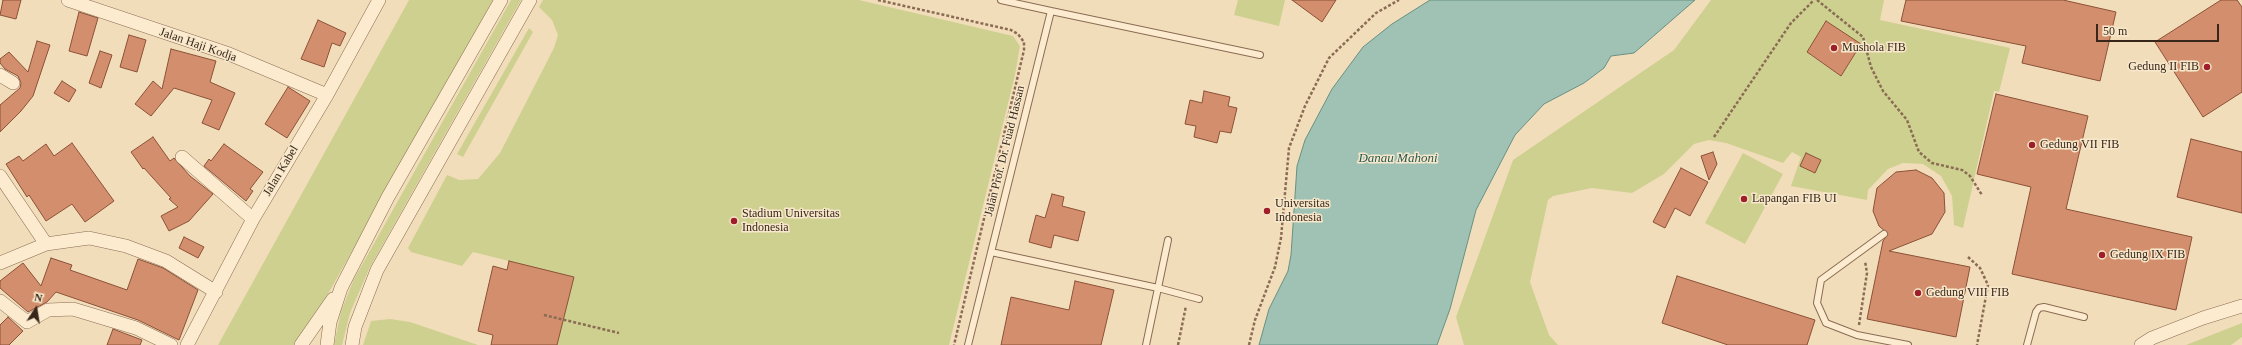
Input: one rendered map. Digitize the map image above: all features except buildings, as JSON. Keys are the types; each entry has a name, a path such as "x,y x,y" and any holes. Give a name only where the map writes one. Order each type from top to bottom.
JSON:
{"street":[{"name":"Jalan Haji Kodja","path":"68,0 229,54 327,95"},
{"name":"Jalan Kabel","path":"187,345 253,219 327,95 379,0"},
{"path":"301,345 341,288 388,197 501,0"},
{"path":"352,345 355,327 377,270 530,0"},
{"path":"0,75 13,83"},
{"path":"182,157 253,219"},
{"path":"0,176 46,244"},
{"path":"0,263 46,244 89,238 126,246 166,261 216,292"},
{"path":"327,345 330,322 341,288"},
{"path":"0,301 27,322 48,310 73,309 136,328 171,345"},
{"path":"2141,345 2152,338 2203,318 2242,306"}],"lane":[{"path":"1001,0 1260,55"},
{"path":"1034,7 1035,0"},
{"name":"Jalan Prof. Dr. Fuad Hassan","path":"968,345 1051,11"},
{"path":"1884,234 1821,280 1817,303 1826,323 1857,335 1908,345"},
{"path":"1146,345 1168,240"},
{"path":"991,252 1158,288 1199,299"},
{"path":"2027,345 2036,312 2039,308 2044,307 2084,317"}],"path":[{"path":"878,0 1011,30 1018,34 1024,42 1024,50 954,345"},
{"path":"1250,345 1255,320 1275,267 1280,238 1289,148 1305,106 1329,58 1376,13 1399,0"},
{"path":"1714,137 1792,23 1816,0 1863,37 1871,67 1883,91 1907,120 1919,152 1932,163 1962,170 1970,176 1982,195"},
{"path":"1857,335 1867,273 1864,248"},
{"path":"1968,257 1980,268 1988,285 1977,345"},
{"path":"1178,345 1188,296"},
{"path":"544,315 619,333"}],"green space":[{"path":"409,0 493,0 310,326 296,345 218,345"},
{"path":"511,0 521,0 370,267 350,313 342,345 334,345 341,311 354,279"},
{"path":"543,0 859,0 1013,36 1020,46 1015,75 949,345 491,345 493,335 478,331 493,266 507,270 509,261 473,252 462,266 411,252 408,248 447,175 459,180 478,179 500,153 554,48 558,35 552,20 539,7"},
{"path":"1238,0 1285,0 1279,26 1234,15"},
{"path":"1711,0 1884,0 1880,20 2010,48 1999,92 1994,91 1963,228 1954,225 1952,196 1941,176 1923,164 1903,163 1888,169 1868,190 1867,200 1791,186 1801,157 1792,152 1783,163 1726,143 1709,140 1694,144 1664,174 1632,193 1592,188 1553,196 1548,200 1530,282 1549,335 1558,345 1464,345 1456,317 1513,160 1674,50","holes":["1826,21 1861,45 1841,76 1810,55 1817,42 1816,37"]},
{"path":"529,28 533,32 463,157 457,154"},
{"name":"Lapangan FIB UI","path":"1743,153 1783,174 1745,244 1705,223"},
{"path":"390,319 410,322 478,345 363,345 371,321"},
{"path":"2242,323 2242,337 2231,345 2186,345"}],"water":[{"name":"Danau Mahoni","path":"1430,0 1695,0 1634,53 1611,56 1604,68 1584,83 1544,104 1515,135 1476,210 1450,309 1437,345 1259,345 1269,309 1288,271 1291,255 1297,166 1305,140 1332,89 1363,47 1392,24"}],"place":[{"name":"Mushola FIB","path":"1834,48"},
{"name":"Gedung II FIB","path":"2207,67"},
{"name":"Gedung VII FIB","path":"2032,145"},
{"name":"Lapangan FIB UI","path":"1744,199"},
{"name":"Universitas Indonesia","path":"1267,211"},
{"name":"Stadium Universitas Indonesia","path":"734,221"},
{"name":"Gedung IX FIB","path":"2102,255"},
{"name":"Gedung VIII FIB","path":"1918,293"}]}
